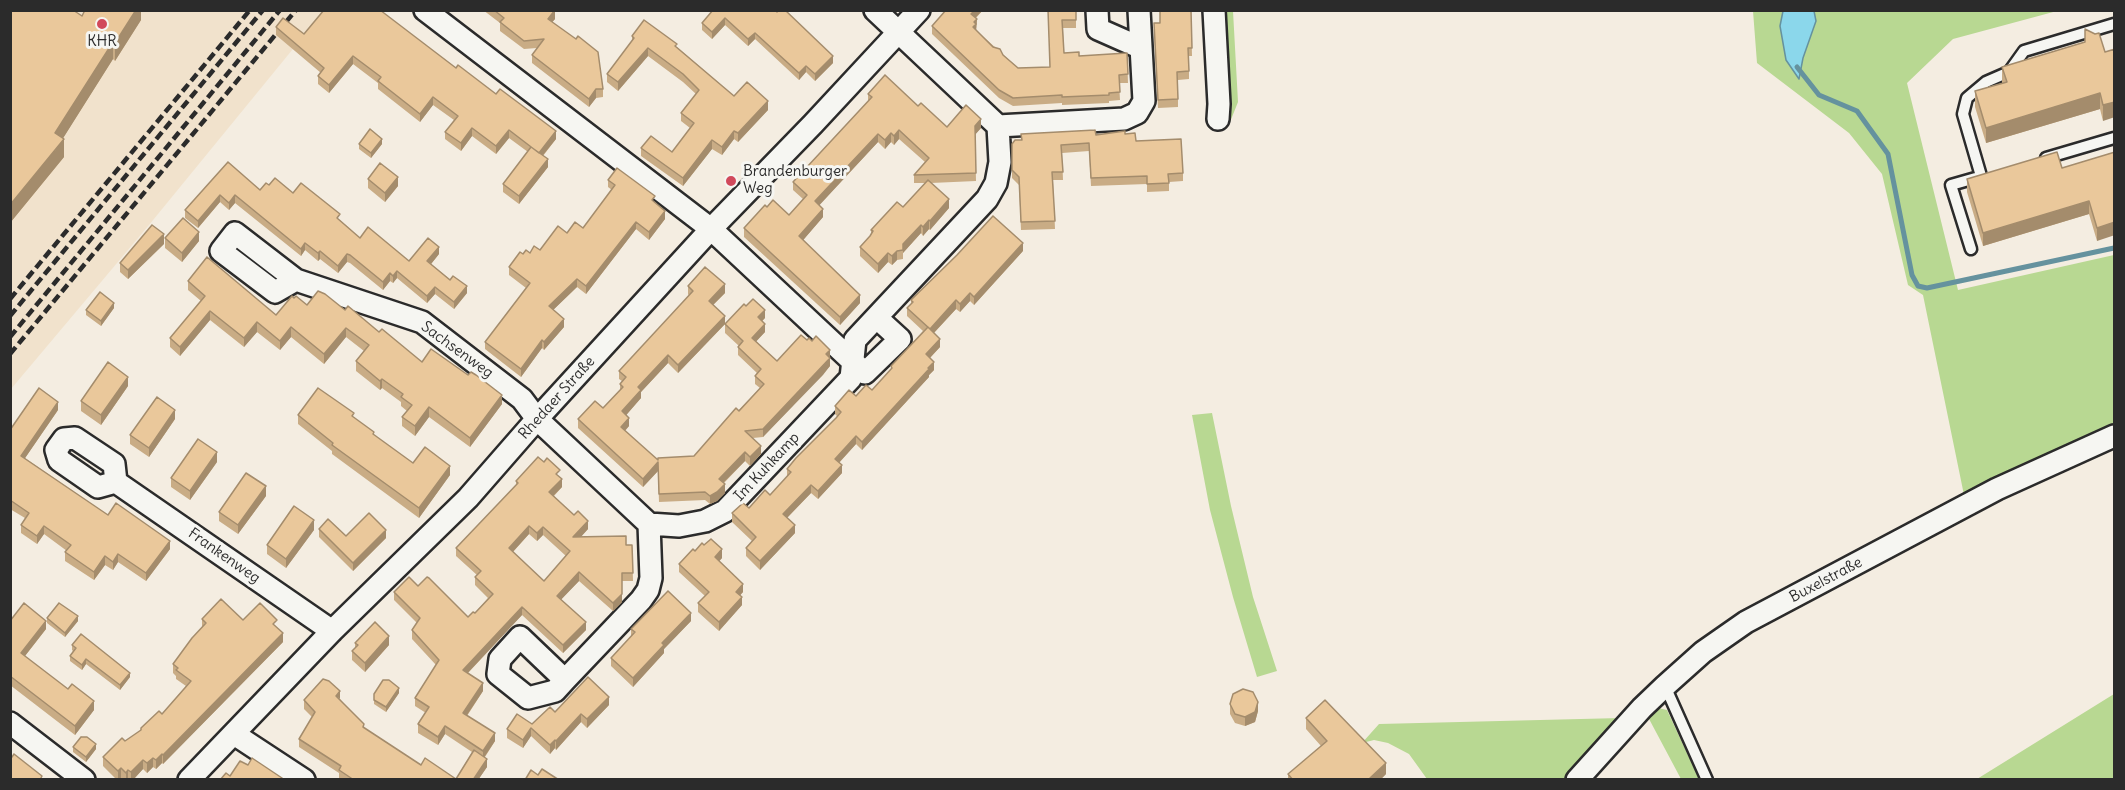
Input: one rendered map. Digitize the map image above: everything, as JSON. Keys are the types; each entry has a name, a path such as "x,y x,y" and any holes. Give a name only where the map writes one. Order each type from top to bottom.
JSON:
{"street":[{"path":"425,10 711,229 865,373 900,339 877,318"},
{"path":"875,10 998,126 1124,119 1137,113 1144,101 1139,10"},
{"name":"Rhedaer Straße","path":"189,780 332,631 468,498 711,229 919,10"},
{"path":"1097,10 1098,29 1141,48"},
{"path":"1214,10 1218,119"},
{"name":"Im Kuhkamp","path":"650,524 679,526 705,521 725,512 851,378 855,340 987,198 996,183 1000,162 998,126"},
{"name":"Sachsenweg","path":"296,280 422,322 522,399 537,419"},
{"path":"537,419 650,524 651,578 648,590 565,680"},
{"name":"Buxelstraße","path":"1577,780 1665,686 1703,652 1746,622 1997,489 2115,436"},
{"name":"Frankenweg","path":"116,482 332,631"},
{"path":"10,723 84,780"},
{"path":"234,734 304,780"}],"lane":[{"path":"1971,249 1951,185 1987,175 1963,114 1967,98 1986,82 2009,72 2024,51 2115,24"},
{"path":"2037,160 2115,138"},
{"path":"1665,686 1707,780"}],"shaded area":[{"path":"11,11 324,11 11,389"}],"green space":[{"path":"1219,11 1233,11 1238,102 1230,122 1225,102"},
{"path":"1753,11 2057,11 1953,39 1907,83 1958,290 2114,255 2114,426 1964,495 1923,295 1908,285 1882,174 1849,133 1757,63"},
{"path":"1212,413 1253,597 1277,671 1257,677 1210,510 1192,415"},
{"path":"2114,694 2114,779 1977,779"},
{"path":"1658,708 1667,710 1699,779 1681,779 1648,717"},
{"path":"1621,718 1565,779 1427,779 1409,754 1388,743 1374,740 1362,743 1379,724"}],"water":[{"path":"1783,11 1814,11 1816,21 1803,58 1799,79 1786,60 1780,26"}],"building":[{"path":"10,10 73,10 82,16 85,10 136,10 55,133 64,139 10,205"},
{"path":"324,10 380,10 456,68 458,65 496,94 500,89 556,131 539,153 509,130 496,146 472,128 461,143 445,132 458,116 433,97 420,114 378,81 381,77 353,56 329,85 318,76 324,68 276,27 283,18 304,34"},
{"path":"494,10 555,10 548,19 576,39 578,36 598,52 603,89 596,89 589,99 532,55 544,39 524,41 500,22 504,18"},
{"path":"713,10 775,10 777,12 785,10 833,56 815,74 806,66 799,73 755,33 748,39 725,18 712,32 702,23"},
{"path":"946,10 975,10 971,14 977,19 973,27 993,47 1000,49 1003,55 1018,68 1050,67 1048,10 1076,10 1076,20 1062,20 1064,53 1079,52 1079,56 1127,53 1128,74 1119,75 1120,92 1109,93 1109,95 1013,98 999,90 932,26"},
{"path":"1160,10 1191,10 1192,48 1188,48 1189,71 1177,72 1178,99 1158,100 1154,23 1160,23"},
{"path":"644,20 677,44 675,46 734,96 747,82 768,101 738,133 734,131 722,147 712,140 683,178 641,148 651,136 672,152 694,123 681,113 699,90 683,74 648,48 618,82 607,74 634,38 632,36"},
{"path":"2085,29 2095,34 2099,33 2105,52 2115,49 2115,102 2103,105 2100,93 1986,128 1975,91 2007,82 2002,67 2085,42"},
{"path":"885,75 918,106 921,103 947,127 966,105 981,119 975,126 976,173 914,175 929,158 899,130 894,136 891,133 885,140 878,134 815,201 823,209 799,236 860,295 840,317 744,228 765,205 767,207 773,200 789,215 807,195 793,182 872,97 868,94"},
{"path":"370,129 382,139 371,153 359,144"},
{"path":"1095,130 1096,135 1125,131 1125,134 1135,133 1136,141 1181,139 1183,173 1168,174 1169,183 1147,184 1147,176 1091,178 1089,143 1061,145 1063,172 1052,172 1055,221 1021,222 1019,177 1012,170 1012,144 1015,140 1022,140 1021,134"},
{"path":"531,147 548,159 519,196 503,184"},
{"path":"2057,152 2062,168 2115,152 2115,222 2097,228 2089,201 1983,233 1967,179"},
{"path":"228,162 260,190 275,178 293,193 301,183 340,214 337,218 360,238 368,227 409,261 428,238 439,247 427,261 450,280 453,276 467,286 454,302 435,287 427,296 397,271 393,276 390,273 383,282 347,254 338,266 320,251 318,253 305,243 301,249 235,195 229,203 220,195 198,221 185,210"},
{"path":"380,163 398,177 385,193 368,179"},
{"path":"617,168 655,196 652,200 665,211 649,232 636,222 586,286 577,279 549,306 564,319 544,342 542,340 521,369 485,342 530,283 509,267 520,252 523,254 526,250 530,253 534,246 540,250 558,226 567,233 575,222 583,228 615,185 608,180"},
{"path":"928,180 949,199 930,221 923,227 921,225 903,244 903,250 897,251 892,256 888,253 878,264 860,247 870,236 873,231 871,230 897,202 903,207"},
{"path":"993,216 1023,243 974,297 970,293 960,304 956,300 930,329 907,308 913,302 911,300"},
{"path":"183,218 199,232 182,253 165,238"},
{"path":"152,225 164,234 128,270 120,263"},
{"path":"207,257 276,315 292,296 294,298 296,296 307,305 318,291 345,310 348,306 379,332 382,329 422,362 431,349 468,375 471,372 476,375 502,395 470,438 429,407 415,426 402,417 412,405 401,397 403,394 382,379 380,381 356,361 369,345 346,328 324,354 291,327 280,341 257,322 244,338 210,311 180,347 170,338 205,296 188,281"},
{"path":"705,267 725,284 709,301 725,316 678,365 668,355 638,387 641,390 622,411 629,418 621,427 658,460 658,458 694,456 736,408 739,411 764,384 755,376 761,369 738,347 743,341 725,324 744,304 746,306 753,299 765,310 758,317 765,324 752,338 777,361 801,335 812,341 816,336 830,350 826,354 830,358 763,429 745,431 761,446 750,457 745,452 719,479 725,484 717,492 710,496 705,492 659,494 658,462 643,479 578,419 595,401 603,408 623,387 620,384 626,377 619,371 693,291 688,286"},
{"path":"100,292 114,303 101,321 86,310"},
{"path":"928,327 940,339 926,354 934,362 929,369 862,442 856,436 835,459 842,465 818,491 811,485 783,514 795,525 760,561 746,548 756,537 732,513 743,503 749,508 765,490 770,495 791,472 787,469 796,458 841,412 835,406 849,390 856,396 866,385 872,390"},
{"path":"108,362 128,377 101,415 81,401"},
{"path":"39,388 58,402 21,456 108,515 116,503 170,541 146,573 118,554 113,562 105,556 94,572 65,552 71,545 44,526 37,536 21,525 29,513 10,500 10,430"},
{"path":"318,388 354,413 352,416 374,432 373,434 413,463 425,447 450,466 419,508 332,445 333,443 298,415"},
{"path":"157,397 175,410 149,448 130,435"},
{"path":"198,439 217,452 190,491 171,478"},
{"path":"538,457 544,462 547,458 560,470 556,474 562,479 549,492 574,515 578,511 588,521 573,537 626,536 626,545 632,545 633,573 622,573 622,594 613,603 579,572 557,596 586,622 563,645 522,607 463,670 483,683 463,713 495,733 483,751 445,726 438,737 418,724 429,707 415,698 439,660 412,630 420,618 394,592 409,577 418,586 427,577 468,617 473,612 475,613 493,594 475,577 481,571 456,548 518,483 516,481","holes":["529,526 537,533 543,527 570,551 544,581 509,548"]},
{"path":"246,473 266,486 238,525 219,512"},
{"path":"294,506 314,520 286,559 267,545"},
{"path":"369,513 386,530 353,563 319,529 328,519 346,536"},
{"path":"711,539 722,549 715,557 743,584 736,592 742,597 719,622 698,603 709,592 679,564 693,549 695,551 702,543 704,545"},
{"path":"668,591 691,613 633,678 611,658 635,632 631,629"},
{"path":"221,599 243,620 260,603 277,620 273,624 283,633 163,755 147,763 143,760 131,772 128,770 126,773 121,768 118,771 103,757 122,738 125,741 141,730 159,711 162,714 191,681 176,670 178,668 173,664 206,623 202,619"},
{"path":"24,603 46,621 21,653 68,689 72,684 94,701 75,726 10,676 10,621"},
{"path":"59,603 78,616 65,633 47,618"},
{"path":"375,622 389,636 365,663 352,651 358,645 355,643"},
{"path":"81,634 130,673 120,685 86,659 82,665 70,656 76,648 72,645"},
{"path":"588,677 609,697 587,719 581,714 550,745 531,728 523,740 507,729 517,714 532,724 550,707 555,712"},
{"path":"323,679 329,681 340,691 336,696 364,724 363,727 421,765 425,758 456,779 474,750 487,759 473,780 354,780 339,770 341,766 299,739 315,712 304,700"},
{"path":"383,680 389,680 399,688 386,707 374,700 374,694"},
{"path":"1243,689 1253,692 1258,702 1255,712 1245,717 1235,714 1230,704 1233,694"},
{"path":"1325,700 1386,763 1370,778 1372,780 1293,780 1288,774 1327,741 1306,718"},
{"path":"81,737 87,737 96,744 86,757 73,747"},
{"path":"14,754 42,776 40,780 10,780 10,756"},
{"path":"252,758 285,780 220,780 226,773 230,776 240,761 248,765"},
{"path":"542,769 559,780 525,780 531,770 538,775"}],"waterway":[{"path":"1797,67 1819,95 1857,111 1888,154 1912,275 1918,286 1927,288 2114,248"}],"railway":[{"path":"10,299 250,10"},
{"path":"10,316 263,10"},
{"path":"10,337 280,10"},
{"path":"10,354 296,10"}],"place":[{"name":"KHR","path":"102,24"},
{"name":"Brandenburger Weg","path":"731,181"}]}
